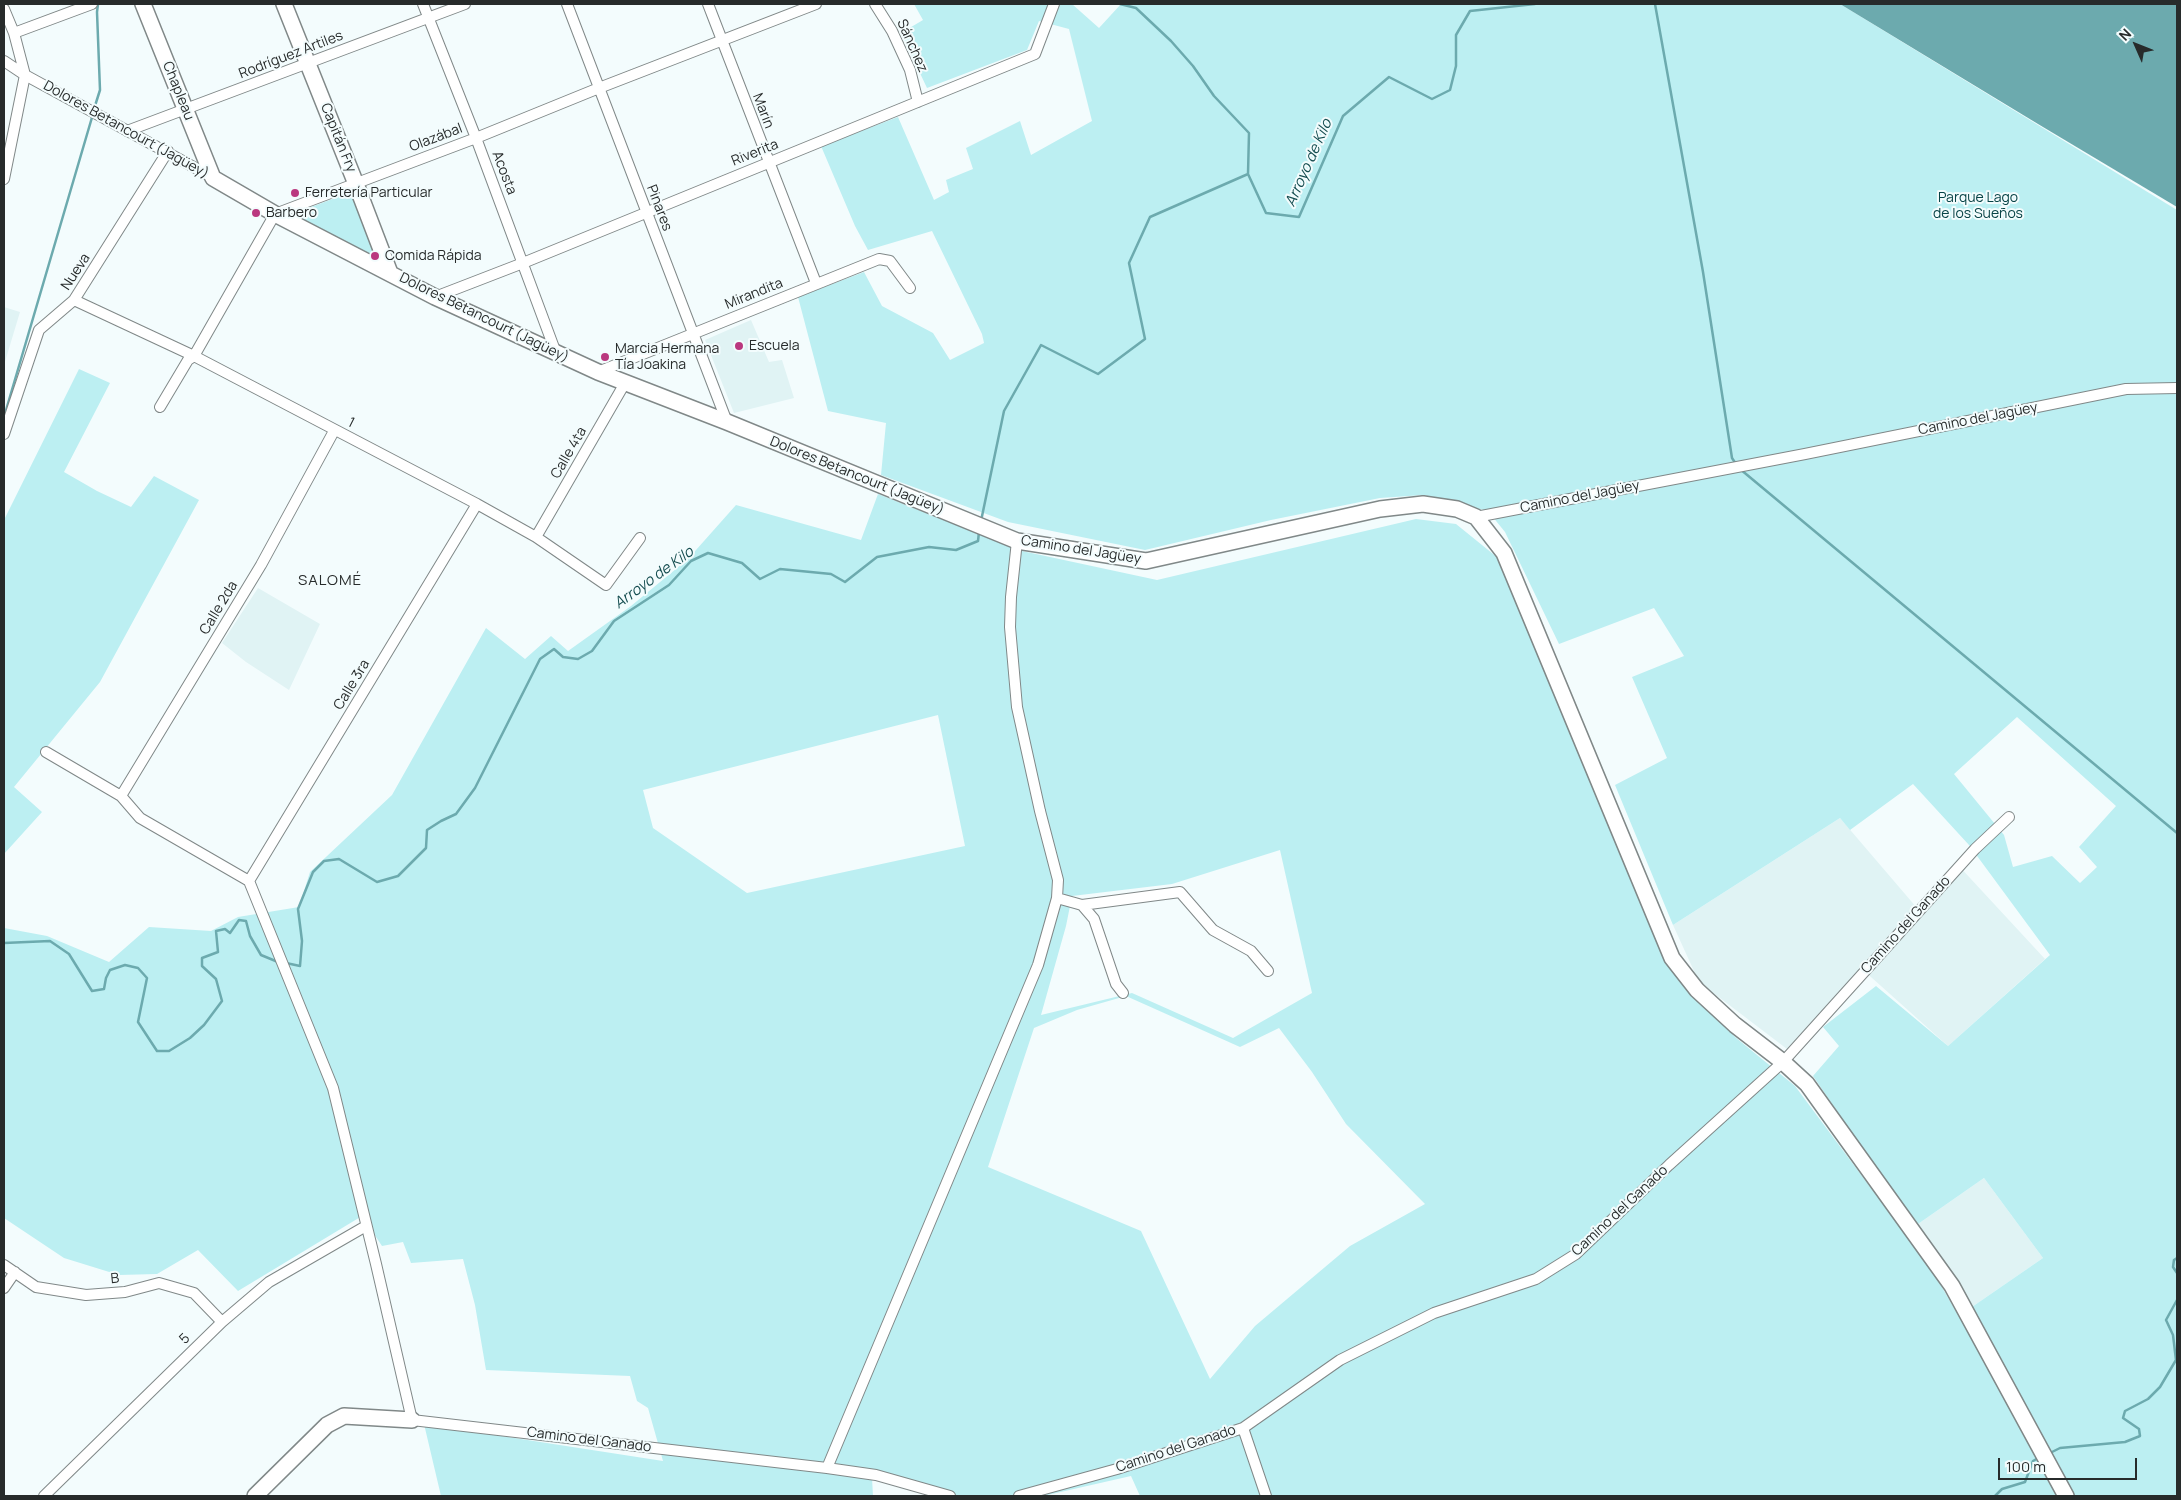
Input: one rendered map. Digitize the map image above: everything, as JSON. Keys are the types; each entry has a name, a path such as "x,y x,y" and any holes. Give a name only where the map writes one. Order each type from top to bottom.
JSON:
{"street":[{"path":"14,33 92,4"},
{"name":"Chapleau","path":"143,4 213,178"},
{"name":"Capitán Fry","path":"284,4 390,273"},
{"name":"Acosta","path":"423,4 476,138 556,353"},
{"name":"Rodríguez Artiles","path":"127,131 465,4"},
{"name":"Pinares","path":"567,4 727,422"},
{"name":"Marín","path":"708,4 816,283"},
{"name":"Olazábal","path":"275,214 476,138 816,4"},
{"name":"Sánchez","path":"875,4 892,31 910,70 918,102"},
{"name":"Riverita","path":"435,297 523,263 1035,54 1054,4"},
{"path":"4,9 14,33 25,74 4,179"},
{"name":"Dolores Betancourt (Jagüey)","path":"4,61 275,214 435,297 598,372 727,422 981,526"},
{"name":"Nueva","path":"4,434 38,330 74,300 168,152"},
{"path":"160,407 188,360 194,356 275,214"},
{"name":"Mirandita","path":"598,372 879,259 890,260 910,288"},
{"name":"1","path":"74,300 194,356 334,431 477,504 536,537 606,585 640,538"},
{"name":"Calle 4ta","path":"536,537 625,383"},
{"name":"Camino del Jagüey","path":"981,526 1017,541 1146,562 1380,509 1423,504 1457,509 1476,517 1805,454 2126,389 2177,388"},
{"name":"Calle 2da","path":"122,796 261,566 334,431"},
{"name":"Calle 3ra","path":"249,881 477,504"},
{"path":"1476,517 1504,554 1672,958 1697,990 1735,1025 1783,1062 1807,1084 1952,1286 2066,1496"},
{"path":"827,1468 1038,965 1057,898 1058,880 1017,707 1010,627 1017,541"},
{"path":"46,752 122,796 140,818 249,881 333,1088 412,1420"},
{"name":"Camino del Ganado","path":"1019,1496 1117,1469 1243,1428 1340,1360 1434,1313 1536,1278 1576,1254 1669,1165 1783,1062 1974,849 2009,817"},
{"path":"1057,898 1082,905 1180,892 1213,930 1250,950 1268,971"},
{"path":"1082,905 1094,920 1116,984 1123,993"},
{"name":"5","path":"44,1496 222,1322 268,1282 366,1226"},
{"name":"B","path":"4,1265 36,1286 86,1295 125,1292 159,1283 194,1293 222,1322"},
{"path":"4,1288 15,1272"},
{"name":"Camino del Ganado","path":"255,1496 327,1425 344,1416 412,1420 827,1468 876,1475 950,1496"},
{"path":"1243,1428 1266,1496"}],"shaded area":[{"path":"1840,4 2177,4 2177,207 2038,124"},
{"path":"4,307 20,312 4,365"},
{"path":"751,320 769,362 782,360 794,398 734,413 705,340"},
{"path":"258,588 320,624 289,690 246,662 222,643"},
{"path":"1840,818 1917,908 1958,865 2045,959 1948,1046 1862,969 1787,1049 1699,982 1673,925"},
{"path":"1984,1178 2043,1258 1969,1309 1918,1224"}],"green space":[{"name":"Parque Lago de los Sueños","path":"914,4 1072,4 1099,28 1121,4 1840,4 2177,210 2177,1496 2072,1496 1969,1309 2043,1258 1984,1178 1918,1224 1864,1151 1813,1076 1839,1046 1823,1027 1876,986 1948,1046 2050,955 1969,845 1913,784 1850,830 1840,818 1673,925 1615,785 1667,758 1632,677 1684,656 1654,608 1559,644 1505,532 1488,511 1423,495 1380,498 1271,520 1145,550 1008,522 881,475 886,423 828,411 798,297 864,272 882,306 933,333 950,360 984,343 982,334 932,231 868,250 855,226 821,146 898,117 934,200 949,192 946,180 973,169 966,148 1020,121 1031,155 1092,121 1069,29 1039,21 1027,50 927,88 901,33 923,20","holes":["2017,717 2116,806 2079,847 2097,867 2080,883 2052,856 2013,867 2004,835 1954,774"]},
{"path":"351,192 380,262 290,215"},
{"path":"79,369 110,383 64,472 97,491 131,507 154,476 199,500 100,682 14,787 42,812 4,854 4,520"},
{"path":"878,494 1022,551 1157,580 1416,519 1456,524 1503,562 1667,959 1735,1037 1795,1086 1932,1270 2030,1439 2060,1496 1140,1496 1131,1476 1043,1496 936,1496 872,1478 873,1496 441,1496 424,1424 663,1461 648,1408 637,1401 630,1376 486,1370 475,1305 463,1259 411,1263 403,1242 382,1246 362,1216 238,1291 198,1250 157,1274 119,1275 64,1258 4,1218 4,928 47,936 109,962 149,927 211,931 238,917 299,907 310,872 392,795 486,628 525,659 551,636 568,651 631,606 688,559 736,505 861,540","holes":["938,715 965,846 747,893 653,828 643,790","1280,850 1312,993 1233,1038 1132,993 1041,1015 1066,926 1072,896 1172,884","1126,996 1240,1047 1279,1028 1312,1072 1346,1124 1425,1204 1350,1246 1255,1326 1210,1379 1141,1231 988,1167 1034,1028 1077,1010"]}],"waterway":[{"path":"94,109 100,90 98,4"},
{"path":"1120,4 1136,8 1171,41 1193,66 1214,96 1249,133 1248,174"},
{"name":"Arroyo de Kilo","path":"981,521 1004,411 1041,345 1098,374 1145,339 1129,263 1150,217 1248,174 1266,213 1299,217 1343,116 1389,77 1432,99 1450,90 1456,66 1456,35 1470,11 1535,4"},
{"path":"1655,4 1703,272 1732,458 1736,464"},
{"path":"4,417 93,114"},
{"path":"1740,469 2177,833"},
{"name":"Arroyo de Kilo","path":"286,963 300,966 302,941 298,909 313,872 324,861 339,859 377,882 398,876 426,848 427,830 456,814 475,788 540,659 554,649 563,657 578,659 592,651 614,621 669,585 691,561 708,553 742,563 760,579 780,569 831,574 845,582 877,557 929,547 956,550 978,541 979,532"},
{"name":"Arroyo de Kilo","path":"4,943 50,941 69,954 92,991 104,989 110,970 125,965 138,968 147,978 138,1022 157,1051 169,1051 190,1038 204,1025 222,1001 216,979 202,966 202,958 218,952 216,931 225,929 230,933 239,920 246,921 250,936 261,955 278,962"},
{"path":"2177,1258 2174,1260 2173,1267 2177,1273"},
{"path":"2050,1453 2060,1448 2125,1442 2140,1436 2139,1429 2123,1418 2125,1411 2148,1399 2160,1387 2176,1360 2173,1335 2166,1320 2177,1300"},
{"path":"1995,1496 2002,1489 2025,1482 2033,1461 2040,1457"}],"place":[{"name":"Ferretería Particular","path":"295,193"},
{"name":"Barbero","path":"256,213"},
{"name":"Comida Rápida","path":"375,256"},
{"name":"Escuela","path":"739,346"},
{"name":"Marcia Hermana Tía Joakina","path":"605,357"}],"district":[{"name":"SALOMÉ","path":"330,581"}]}
